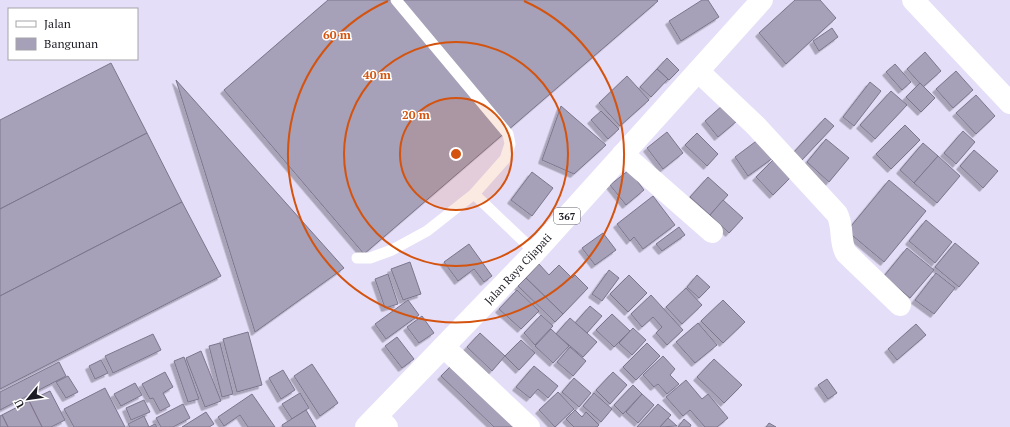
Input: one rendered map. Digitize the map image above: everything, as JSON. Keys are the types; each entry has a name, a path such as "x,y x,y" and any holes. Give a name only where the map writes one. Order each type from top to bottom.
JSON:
{"street":[{"name":"Jalan Raya Cijapati","path":"377,423 444,347 535,252 762,0"},
{"path":"923,4 1010,102"},
{"path":"698,71 756,126 837,214 842,225 843,244 846,253 900,305"},
{"path":"623,154 712,232"},
{"path":"444,347 528,427"}],"lane":[{"path":"357,258 370,258 399,246 427,231 474,194 505,159 510,144 508,134 396,0"},
{"path":"474,194 535,252"}],"building":[{"path":"328,0 658,1 364,254 224,90"},
{"path":"702,0 708,0 719,17 681,41 669,21"},
{"path":"795,0 820,0 836,18 786,64 759,33"},
{"path":"832,28 838,37 819,51 813,41"},
{"path":"925,52 941,71 923,87 907,69"},
{"path":"667,58 679,70 669,80 657,69"},
{"path":"111,63 147,133 0,209 0,120"},
{"path":"895,64 911,82 902,90 886,72"},
{"path":"657,69 668,79 651,97 640,87"},
{"path":"956,71 973,90 953,108 936,89"},
{"path":"627,76 649,100 620,126 599,103"},
{"path":"176,80 344,268 255,332"},
{"path":"870,82 881,91 854,126 843,117"},
{"path":"920,83 935,98 921,112 906,97"},
{"path":"891,91 907,105 875,139 860,125"},
{"path":"976,95 995,116 976,134 956,113"},
{"path":"723,105 737,121 718,137 705,121"},
{"path":"561,106 606,145 574,174 542,160"},
{"path":"601,111 619,129 608,139 591,120"},
{"path":"825,118 834,126 801,161 793,153"},
{"path":"905,125 920,140 891,169 876,154"},
{"path":"963,131 975,142 956,164 944,153"},
{"path":"667,132 683,153 663,169 647,148"},
{"path":"147,133 182,202 0,296 0,209"},
{"path":"697,133 718,154 707,166 685,145"},
{"path":"759,139 773,158 748,176 735,157"},
{"path":"826,139 849,158 829,182 807,162"},
{"path":"923,143 938,156 914,183 900,170"},
{"path":"974,150 998,171 983,188 960,166"},
{"path":"938,156 960,176 937,203 914,183"},
{"path":"773,160 790,178 773,195 756,177"},
{"path":"629,170 644,190 626,205 610,185"},
{"path":"532,172 553,188 532,216 511,200"},
{"path":"708,177 728,195 710,215 690,197"},
{"path":"889,180 926,211 884,262 847,231"},
{"path":"653,196 675,225 643,249 634,237 630,241 617,224"},
{"path":"723,200 743,218 729,233 710,215"},
{"path":"182,202 221,276 0,389 0,296"},
{"path":"926,220 952,242 935,263 909,241"},
{"path":"679,227 685,235 662,251 656,244"},
{"path":"603,233 616,250 595,265 582,248"},
{"path":"955,243 979,263 959,287 935,267"},
{"path":"469,244 492,276 484,282 474,269 458,281 444,262"},
{"path":"907,248 934,270 910,298 884,276"},
{"path":"410,262 421,294 403,300 391,269"},
{"path":"539,264 549,275 559,265 572,278 575,275 588,288 563,314 526,278"},
{"path":"609,270 619,278 602,301 592,294"},
{"path":"936,273 955,288 934,314 915,300"},
{"path":"388,274 398,304 385,308 375,279"},
{"path":"629,275 647,293 628,312 610,294"},
{"path":"697,275 710,287 699,298 687,287"},
{"path":"526,278 563,314 555,322 518,286"},
{"path":"686,288 702,305 682,324 666,307"},
{"path":"517,290 539,311 521,329 499,309"},
{"path":"651,295 683,330 667,345 656,333 662,327 653,317 642,327 631,314"},
{"path":"408,300 419,315 386,339 375,324"},
{"path":"723,300 745,322 723,343 701,321"},
{"path":"590,306 602,316 587,333 575,323"},
{"path":"612,314 630,331 614,347 596,330"},
{"path":"541,315 553,326 535,345 524,333"},
{"path":"422,316 434,333 419,343 407,327"},
{"path":"570,318 597,342 583,357 556,334"},
{"path":"698,323 717,345 695,363 676,342"},
{"path":"916,324 926,335 897,360 888,349"},
{"path":"633,328 646,340 632,355 619,343"},
{"path":"551,329 569,346 553,363 535,346"},
{"path":"248,332 262,385 237,392 223,339"},
{"path":"480,333 505,356 492,371 467,347"},
{"path":"153,334 161,350 113,373 105,356"},
{"path":"397,337 414,359 402,368 385,346"},
{"path":"521,340 535,353 519,370 505,356"},
{"path":"220,343 233,394 222,397 209,346"},
{"path":"647,343 660,356 636,380 623,367"},
{"path":"570,347 586,361 573,376 557,362"},
{"path":"201,351 221,401 205,407 186,358"},
{"path":"663,356 675,369 670,375 679,384 667,394 658,384 654,387 643,375"},
{"path":"184,357 199,399 188,402 174,361"},
{"path":"714,359 742,385 724,403 697,377"},
{"path":"101,360 108,373 95,379 89,366"},
{"path":"59,362 66,376 0,410 0,392"},
{"path":"455,362 524,427 494,427 441,376"},
{"path":"312,364 338,403 320,416 294,376"},
{"path":"534,366 558,386 548,398 538,389 530,398 516,387"},
{"path":"283,370 295,390 281,399 269,378"},
{"path":"165,372 173,387 163,393 170,406 160,411 153,398 150,399 142,384"},
{"path":"613,372 627,385 610,404 596,390"},
{"path":"68,376 78,392 66,398 56,382"},
{"path":"574,378 591,393 579,407 562,392"},
{"path":"827,379 837,393 828,399 818,385"},
{"path":"686,380 702,399 708,394 728,418 717,427 705,427 690,410 683,416 666,397"},
{"path":"135,383 142,395 121,406 114,394"},
{"path":"633,385 642,394 623,414 614,405"},
{"path":"105,388 125,427 74,427 64,409"},
{"path":"50,391 65,420 51,427 42,427 29,401"},
{"path":"558,392 574,409 555,427 539,410"},
{"path":"300,393 309,408 292,419 282,404"},
{"path":"594,393 612,409 601,422 583,406"},
{"path":"252,394 275,427 248,427 240,415 224,426 218,417"},
{"path":"642,394 654,405 638,423 626,412"},
{"path":"144,400 150,412 131,420 126,408"},
{"path":"29,401 42,427 8,427 2,415"},
{"path":"183,404 190,418 173,427 161,427 156,418"},
{"path":"658,404 671,415 660,427 637,427"},
{"path":"306,410 316,427 283,427 282,425"},
{"path":"575,410 582,417 586,412 599,425 597,427 574,427 566,419"},
{"path":"206,412 214,424 209,427 182,427"},
{"path":"2,415 8,427 0,427 0,416"},
{"path":"144,416 149,427 130,427 128,424"},
{"path":"668,418 677,426 660,427"},
{"path":"684,419 691,425 690,427 678,427"},
{"path":"769,423 776,427 766,427"},
{"path":"155,424 157,427 149,427"}]}
